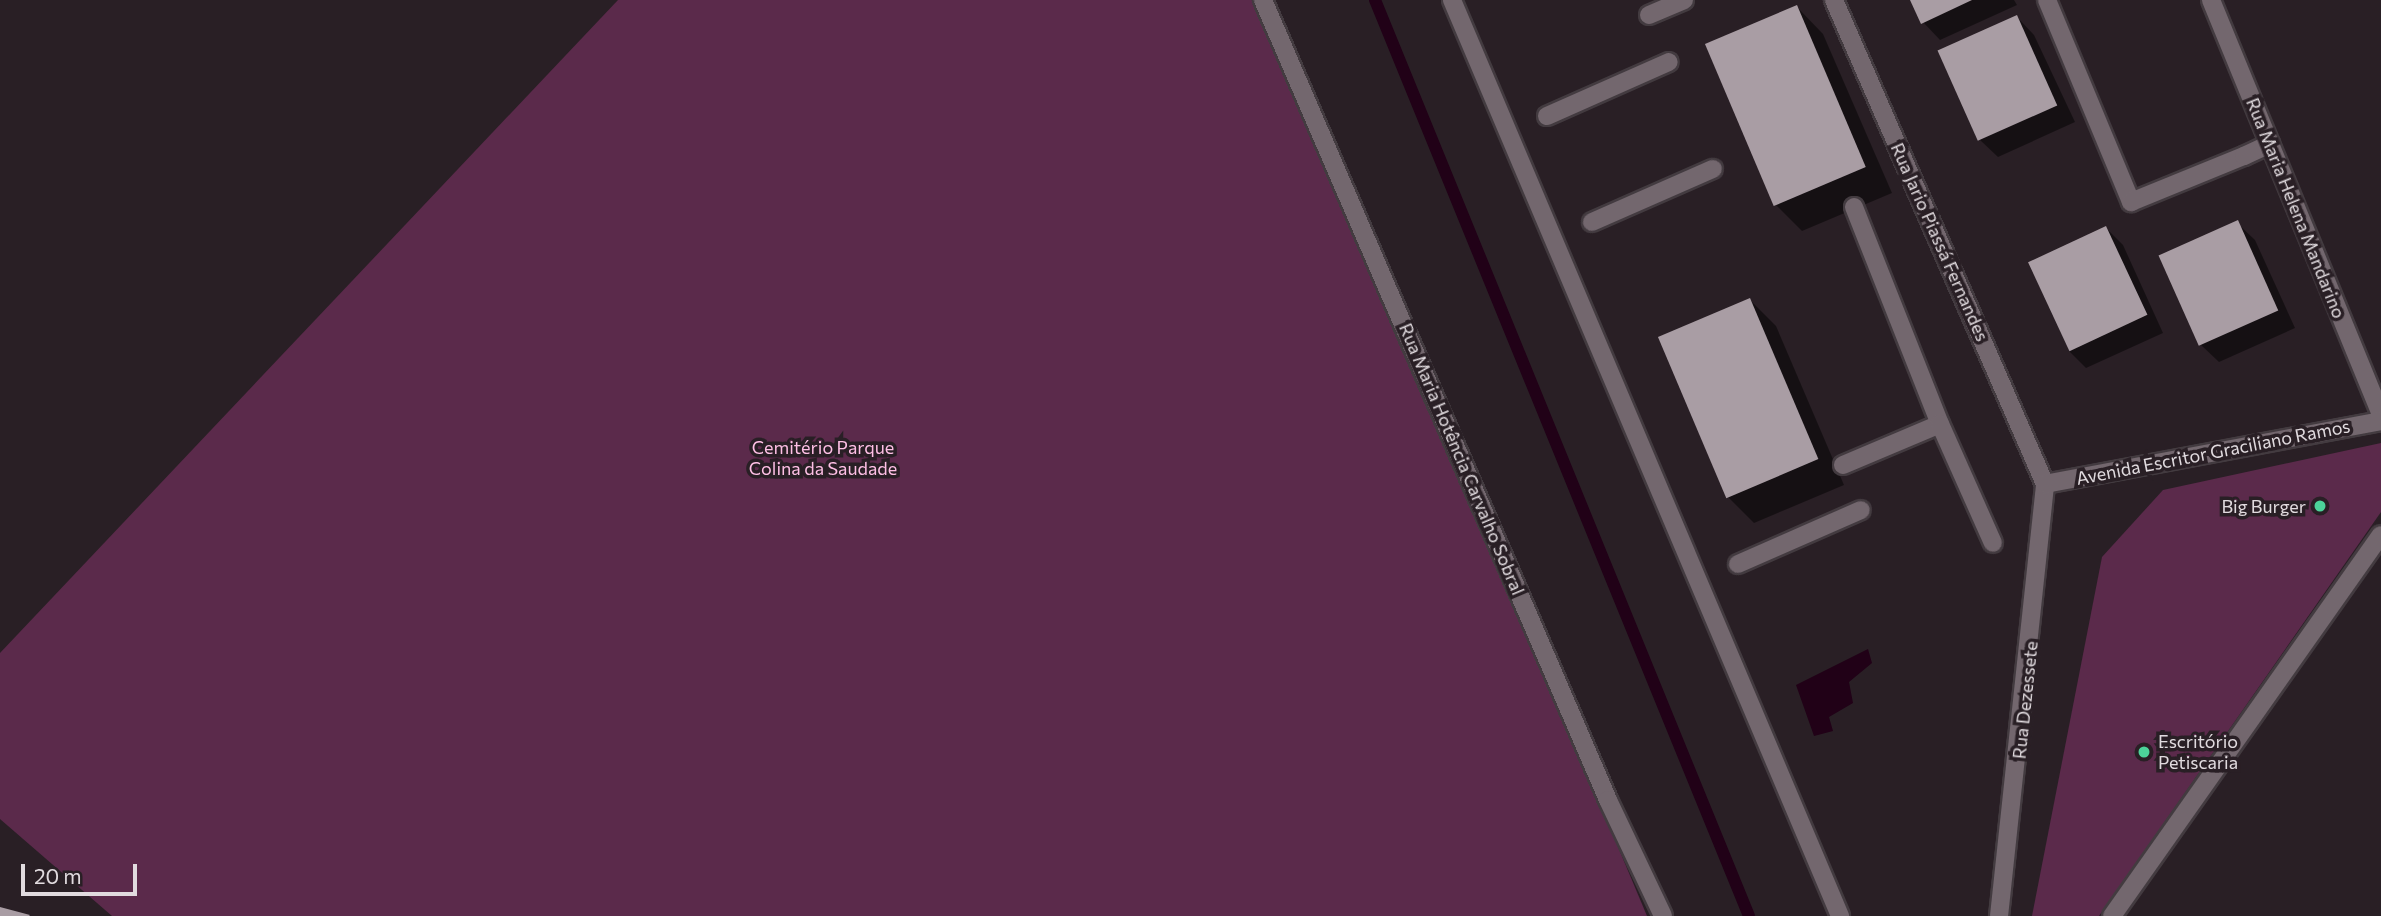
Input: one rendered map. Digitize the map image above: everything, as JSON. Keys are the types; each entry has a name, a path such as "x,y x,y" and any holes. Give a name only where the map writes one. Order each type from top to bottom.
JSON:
{"street":[{"name":"Rua Maria Hotência Carvalho Sobral","path":"1263,0 1608,800 1663,916"},
{"path":"1452,0 1840,916"},
{"path":"1649,15 1684,0"},
{"name":"Rua Jario Piassá Fernandes","path":"1834,0 2045,484"},
{"path":"2047,0 2131,202 2270,144"},
{"name":"Rua Maria Helena Mandarino","path":"2211,0 2381,418"},
{"path":"1547,116 1669,62"},
{"path":"1591,222 1713,169"},
{"path":"1854,207 1940,424 1993,543"},
{"name":"Avenida Escritor Graciliano Ramos","path":"2045,484 2381,418"},
{"path":"1843,465 1940,424"},
{"name":"Rua Dezessete","path":"1999,916 2045,484"},
{"path":"1738,565 1861,510"},
{"path":"2112,916 2381,535"}],"green space":[{"name":"Cemitério Parque Colina da Saudade","path":"618,0 1263,0 1647,916 112,916 0,819 0,653"},
{"path":"2381,443 2381,512 2099,916 2032,916 2102,557 2163,490"}],"shaded area":[{"path":"1868,649 1872,663 1849,682 1853,703 1829,717 1833,731 1814,736 1796,685"}],"building":[{"path":"1910,0 1972,0 1921,24"},
{"path":"1797,5 1866,167 1774,206 1705,44"},
{"path":"2017,15 2057,105 1978,141 1938,50"},
{"path":"2238,220 2278,310 2199,346 2159,255"},
{"path":"2106,226 2147,315 2069,351 2028,262"},
{"path":"1750,298 1818,459 1726,498 1658,337"},
{"path":"0,907 30,915 0,916"}],"waterway":[{"path":"1375,0 1749,916"}],"place":[{"name":"Big Burger","path":"2320,506"},
{"name":"Escritório Petiscaria","path":"2144,752"}]}
